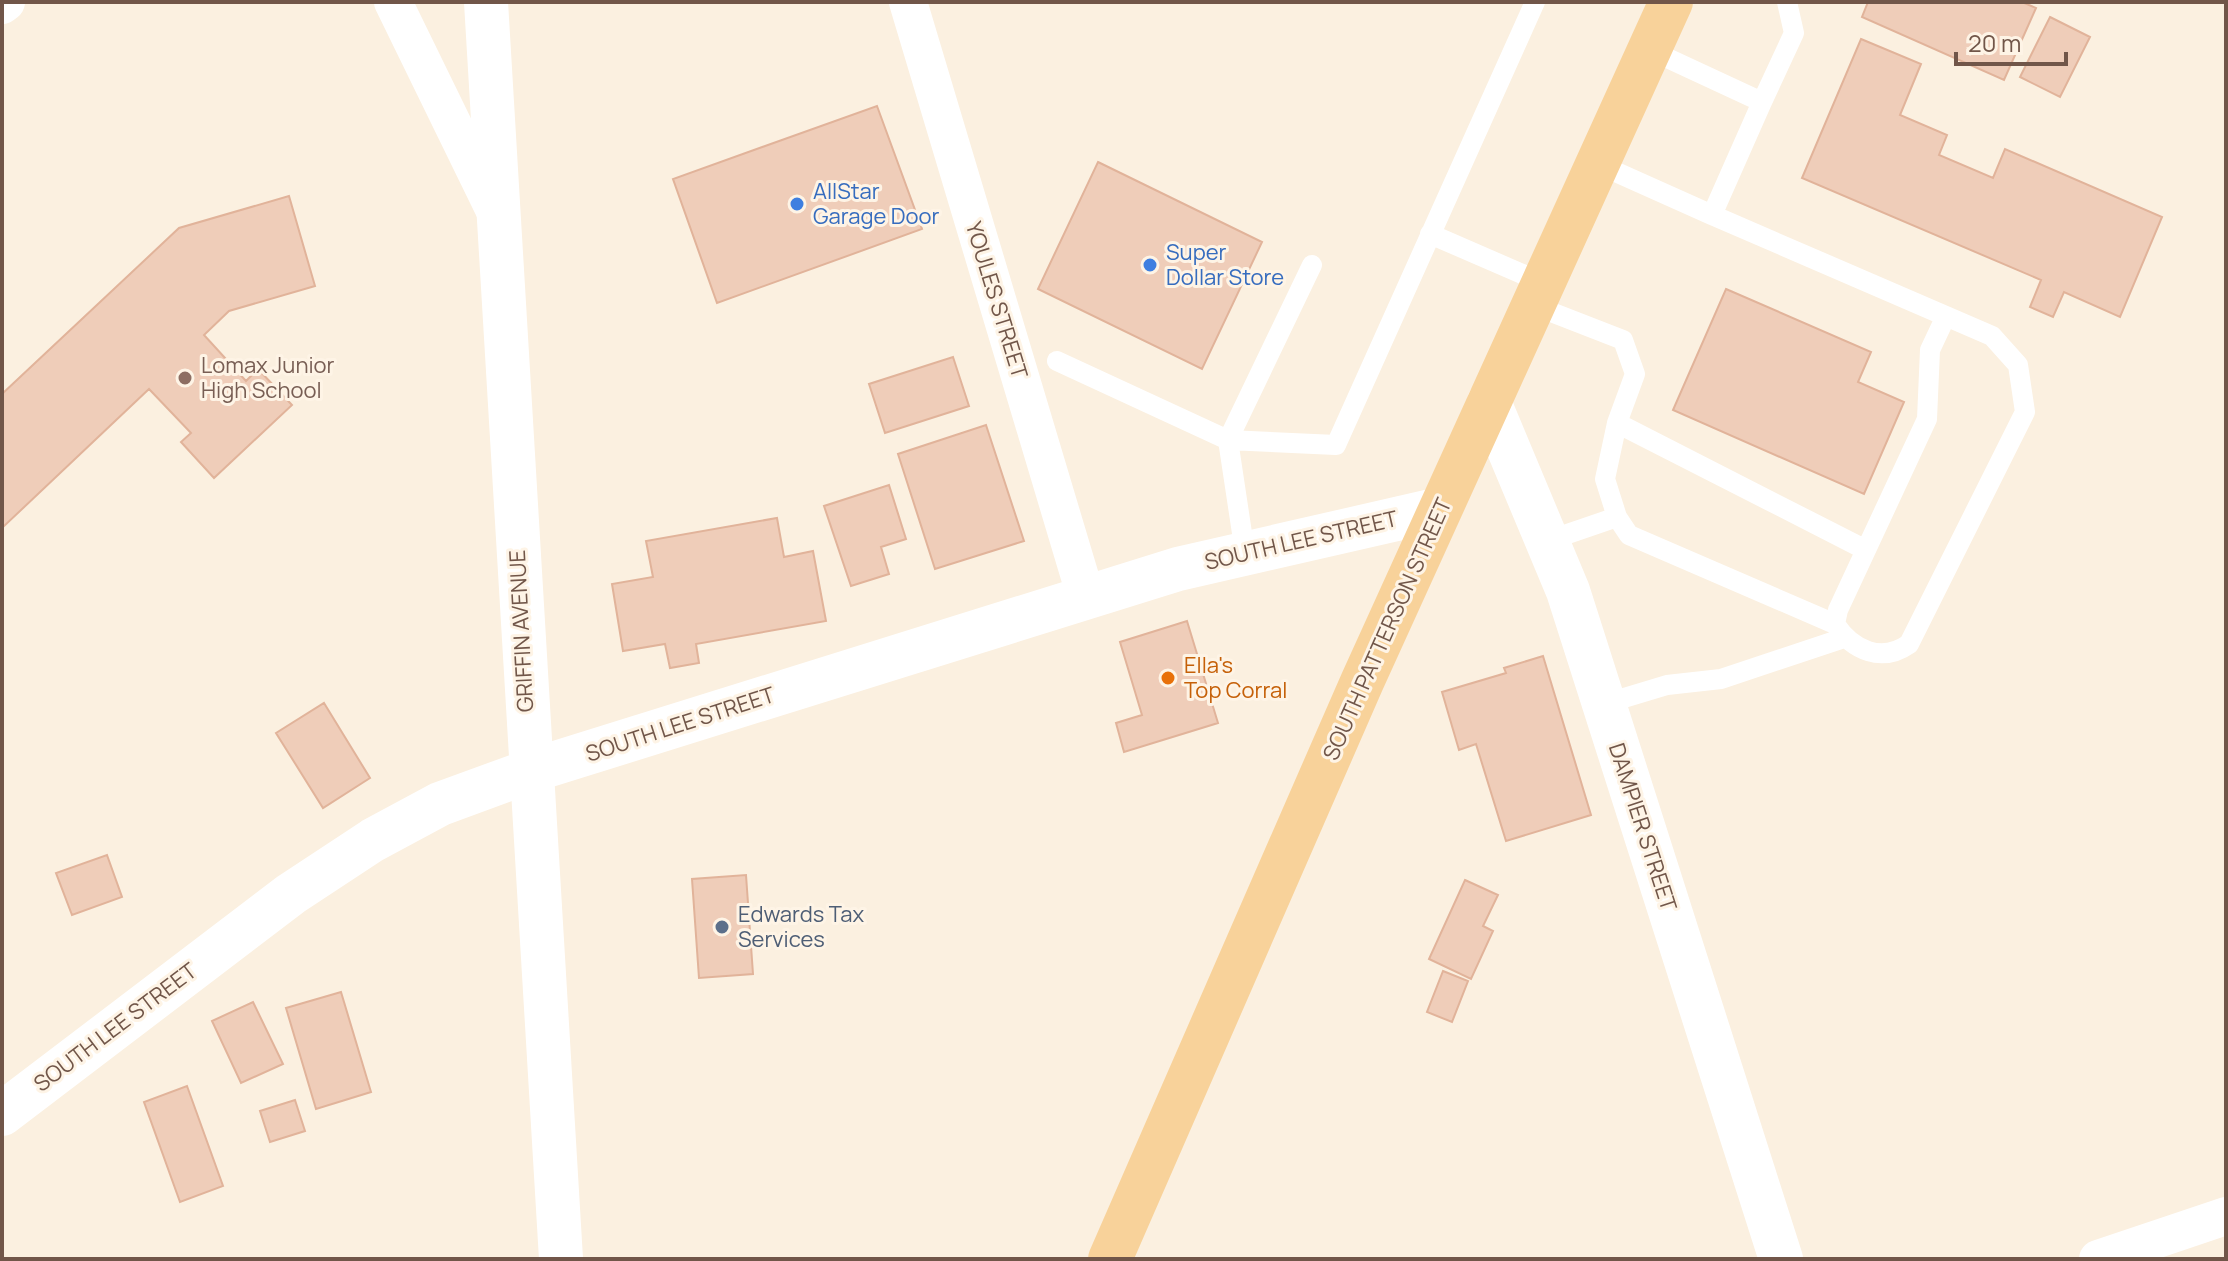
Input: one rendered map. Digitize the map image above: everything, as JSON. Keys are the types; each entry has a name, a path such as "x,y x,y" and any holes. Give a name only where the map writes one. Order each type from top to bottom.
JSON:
{"main road":[{"name":"GRIFFIN AVENUE","path":"486,2 496,213 561,1259"},
{"name":"SOUTH PATTERSON STREET","path":"1110,1259 1440,509 1671,2"},
{"name":"DAMPIER STREET","path":"1489,402 1568,591 1781,1259"},
{"name":"SOUTH LEE STREET","path":"2,1114 291,894 373,840 440,804 530,771 1178,569 1440,509"}],"street":[{"path":"393,2 496,213"},
{"name":"YOULES STREET","path":"908,2 1086,597"},
{"path":"2098,1259 2226,1216"}],"lane":[{"path":"1057,361 1228,440 1336,445 1535,2"},
{"path":"1712,215 1794,33 1787,2"},
{"path":"1650,50 1762,102"},
{"path":"1430,234 1623,340 1635,374 1617,423 1605,479 1617,517 1629,535 1840,631 1873,654 1894,655 1909,644 2025,412 2018,365 1992,336 1598,164"},
{"path":"1245,553 1228,440 1312,265"},
{"path":"1840,631 1866,550 1927,419 1930,350 1946,316"},
{"path":"1617,423 1866,550"},
{"path":"1547,541 1617,517"},
{"path":"1604,704 1667,685 1721,679 1840,631"}],"building":[{"path":"1868,2 2022,2 2036,8 2004,80 1862,17"},
{"path":"2050,17 2090,37 2060,97 2020,77"},
{"path":"1861,39 1921,64 1900,115 1947,135 1939,155 1993,178 2005,149 2162,217 2120,317 2064,292 2053,317 2030,307 2041,280 1802,178"},
{"name":"AllStar Garage Door","path":"877,106 922,229 717,303 673,179"},
{"name":"Super Dollar Store","path":"1098,162 1262,242 1202,369 1038,289"},
{"path":"289,196 315,286 229,311 204,335 246,381 258,369 292,405 214,478 181,442 191,433 149,389 2,528 2,394 179,228"},
{"path":"1726,289 1871,352 1858,382 1904,402 1864,494 1673,410"},
{"path":"953,357 969,406 885,433 869,384"},
{"path":"986,425 1024,541 935,569 898,454"},
{"path":"889,485 906,539 881,547 889,574 851,586 824,506"},
{"path":"777,518 784,557 813,551 826,621 696,644 699,663 670,668 665,644 623,651 612,584 653,577 646,541"},
{"name":"Ella's Top Corral","path":"1187,621 1218,723 1124,752 1116,723 1142,715 1120,642"},
{"path":"1543,656 1591,815 1506,841 1476,744 1459,750 1442,692 1506,673 1504,668"},
{"path":"324,703 370,778 323,808 276,733"},
{"path":"107,855 122,897 72,915 56,873"},
{"name":"Edwards Tax Services","path":"746,875 753,974 699,978 692,879"},
{"path":"1465,880 1498,895 1483,926 1493,931 1471,979 1429,959"},
{"path":"1443,971 1468,981 1452,1022 1427,1012"},
{"path":"341,992 371,1092 316,1109 286,1008"},
{"path":"253,1002 283,1064 241,1083 212,1021"},
{"path":"187,1086 223,1186 180,1202 144,1102"},
{"path":"295,1100 305,1131 270,1142 260,1111"}],"place":[{"name":"AllStar Garage Door","path":"797,204"},
{"name":"Super Dollar Store","path":"1150,265"},
{"name":"Lomax Junior High School","path":"185,378"},
{"name":"Ella's Top Corral","path":"1168,678"},
{"name":"Edwards Tax Services","path":"722,927"}]}
